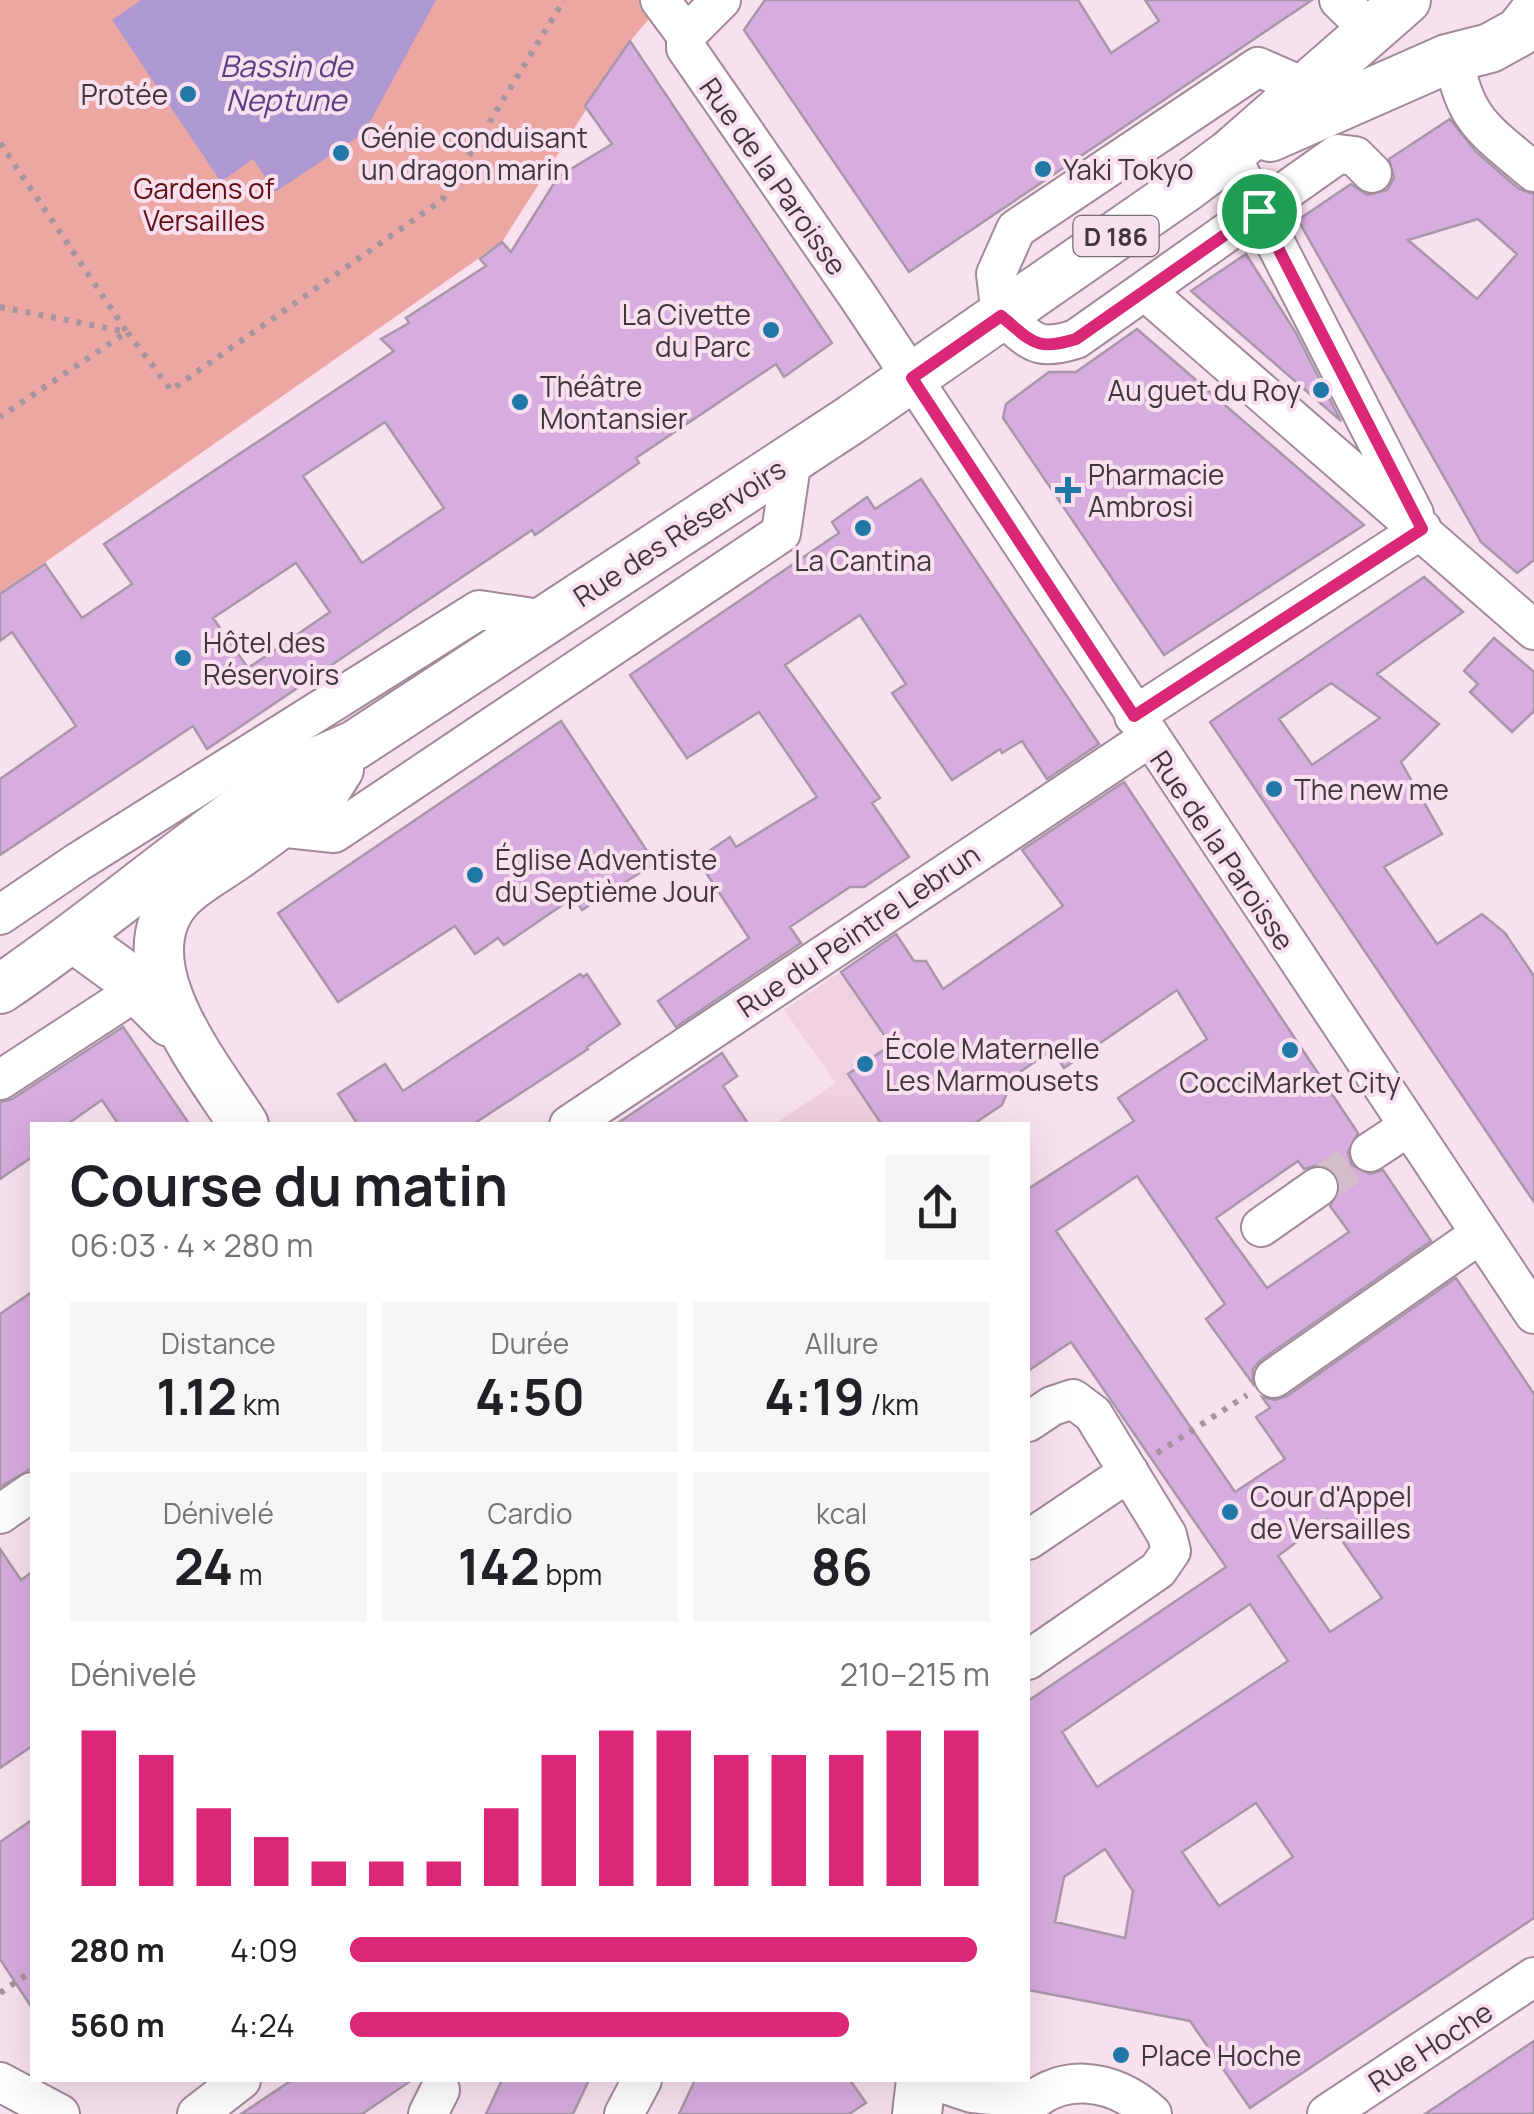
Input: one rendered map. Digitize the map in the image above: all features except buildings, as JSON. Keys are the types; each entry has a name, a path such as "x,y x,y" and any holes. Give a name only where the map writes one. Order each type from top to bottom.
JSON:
{"main road":[{"name":"Rue des Réservoirs","path":"0,989 75,938 295,772 355,745 1001,316 1230,154 1306,88 1355,15 1409,0"},
{"path":"1409,0 1419,26 1450,59"},
{"name":"Rue des Réservoirs","path":"1230,154 1450,59 1490,48 1529,30"},
{"name":"Rue des Réservoirs","path":"152,989 161,923 179,897 327,788 355,745"},
{"path":"75,938 152,989 242,1122"},
{"path":"917,2114 920,2082"}],"street":[{"name":"Rue de la Paroisse","path":"660,0 686,35 686,48 912,378 1534,1314"},
{"path":"686,35 721,0"},
{"path":"1450,59 1460,94 1474,120 1534,172"},
{"path":"1306,88 1258,67 1016,230 996,274 1001,316 1034,342 1049,348 1076,339 1338,154 1356,156 1372,173"},
{"path":"1230,154 1422,529"},
{"path":"1144,291 1534,630"},
{"path":"278,827 334,833 781,533 792,458"},
{"name":"Rue du Peintre Lebrun","path":"572,1122 1422,529"},
{"path":"0,915 479,610 546,620"},
{"path":"78,862 111,908"},
{"path":"0,1080 152,989"},
{"path":"1370,1152 1408,1126"},
{"path":"1260,1227 1318,1187"},
{"path":"1274,1378 1480,1234"},
{"path":"1030,1421 1052,1406 1073,1399 1093,1414 1167,1535 1172,1551 1158,1570 1030,1659"},
{"path":"1030,1539 1129,1472"},
{"path":"0,1514 30,1493"},
{"name":"Rue Hoche","path":"1327,2114 1534,1977"},
{"path":"939,2082 1026,2107 1054,2085 1078,2080 1121,2094 1152,2114"},
{"path":"0,2082 60,2114"},
{"path":"197,2114 239,2082"},
{"path":"624,2114 641,2082"}],"path":[{"path":"0,143 171,390 442,200 564,0"},
{"path":"0,307 128,332"},
{"path":"0,418 128,332"},
{"path":"1129,1472 1274,1378"},
{"path":"0,1993 30,1972"}],"shaded area":[{"name":"École Maternelle Les Marmousets","path":"841,972 947,1122 778,1122 836,1083 784,1010"}],"green space":[{"name":"Gardens of Versailles","path":"0,0 673,0 655,12 630,41 502,242 0,594"}],"water":[{"name":"Bassin de Neptune","path":"141,0 436,0 364,133 275,192 253,159 221,182 112,20"}],"tunnel":[{"path":"1318,1187 1370,1152"}],"place":[{"name":"Protée","path":"188,94"},
{"name":"Génie conduisant un dragon marin","path":"341,153"},
{"name":"Yaki Tokyo","path":"1043,169"},
{"name":"La Civette du Parc","path":"771,330"},
{"name":"Au guet du Roy","path":"1321,390"},
{"name":"Théâtre Montansier","path":"520,402"},
{"name":"Pharmacie Ambrosi","path":"1068,490"},
{"name":"La Cantina","path":"863,528"},
{"name":"Hôtel des Réservoirs","path":"183,658"},
{"name":"The new me","path":"1274,789"},
{"name":"Église Adventiste du Septième Jour","path":"475,875"},
{"name":"CocciMarket City","path":"1290,1050"},
{"name":"École Maternelle Les Marmousets","path":"865,1064"},
{"name":"Cour d'Appel de Versailles","path":"1230,1512"},
{"name":"Place Hoche","path":"1121,2055"}],"route":[{"path":"1259,211 1422,529 1134,716 912,378 1001,316 1034,342 1049,348 1076,339 1259,211"}]}
